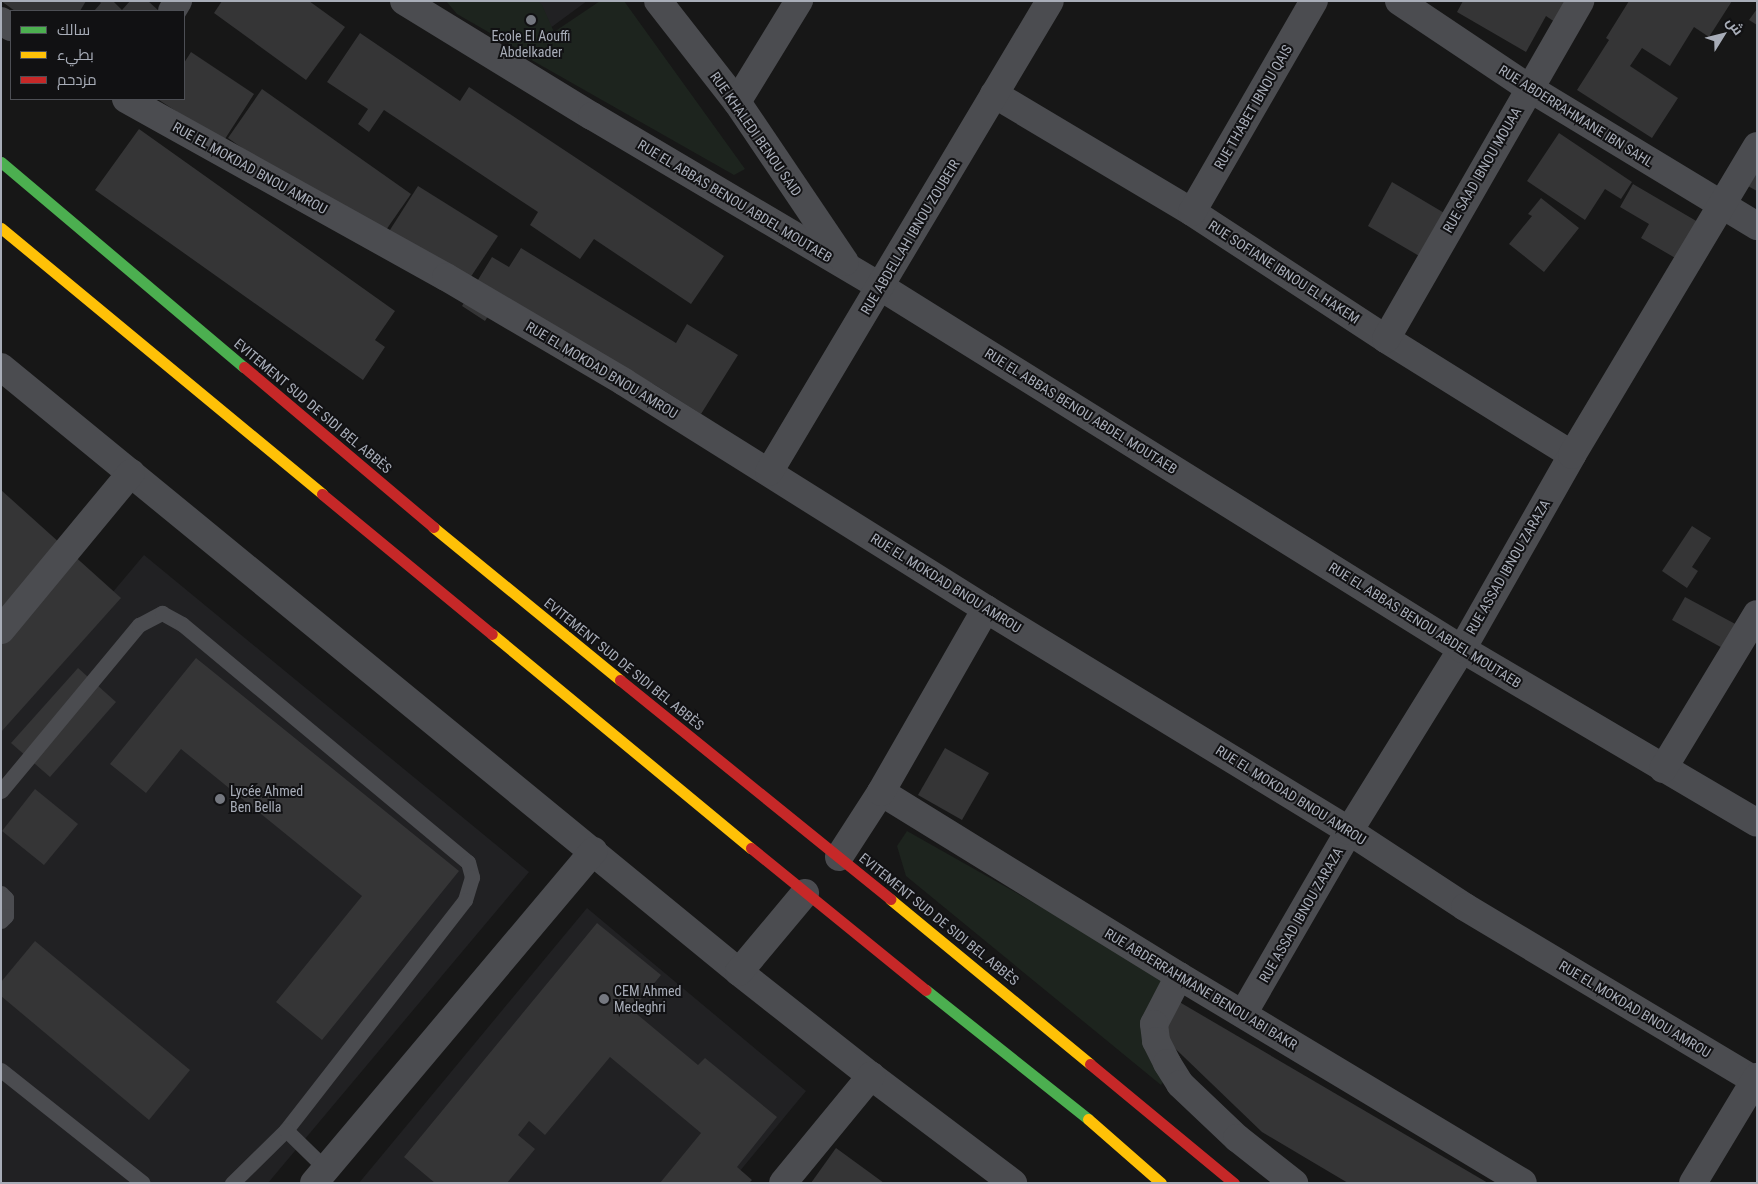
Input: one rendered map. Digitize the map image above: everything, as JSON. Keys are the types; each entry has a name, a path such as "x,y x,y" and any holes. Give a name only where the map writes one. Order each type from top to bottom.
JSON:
{"highway":[{"name":"EVITEMENT SUD DE SIDI BEL ABBÈS","path":"1,162 484,570 839,856 1234,1183"},
{"path":"1,228 806,893 1109,1136 1162,1183"}],"street":[{"name":"RUE EL ABBAS BENOU ABDEL MOUTAEB","path":"404,1 881,287 1462,649 1757,823"},
{"name":"RUE KHALEDI BENOU SAID","path":"658,1 737,102 850,269"},
{"path":"737,102 799,1"},
{"name":"RUE ABDELLAH IBNOU ZOUBEIR","path":"769,472 1050,1"},
{"name":"RUE THABET IBNOU QAIS","path":"1192,212 1314,1"},
{"name":"RUE ABDERRAHMANE IBN SAHL","path":"1399,1 1529,88 1757,226"},
{"name":"RUE SAAD IBNOU MOUAA","path":"1386,339 1580,1"},
{"name":"RUE SOFIANE IBNOU EL HAKEM","path":"994,94 1192,212 1386,339 1572,454"},
{"name":"RUE EL MOKDAD BNOU AMROU","path":"128,100 446,277 624,382 986,609 1349,832 1465,907 1756,1080"},
{"name":"RUE ASSAD IBNOU ZARAZA","path":"1243,1014 1349,832 1462,649 1572,454 1757,146"},
{"path":"1,367 594,851 739,972 871,1076 1013,1183"},
{"path":"1,630 131,473"},
{"path":"839,856 881,792 986,609"},
{"path":"1663,769 1757,614"},
{"name":"RUE ABDERRAHMANE BENOU ABI BAKR","path":"881,792 1179,976 1523,1183"},
{"path":"320,1176 594,851"},
{"path":"739,972 806,893"},
{"path":"1179,976 1154,1024 1156,1041 1167,1063 1180,1084 1236,1138 1294,1183"},
{"path":"783,1183 871,1076"},
{"path":"1692,1183 1756,1080"}],"lane":[{"path":"1,791 139,624 162,614 182,624 468,862 472,876 465,900 286,1130 232,1183"},
{"path":"1,892 6,898 6,916 1,921"},
{"path":"1,1070 143,1183"},
{"path":"286,1130 320,1176"}],"shaded area":[{"path":"446,1 538,1 542,5 554,32 600,1 624,1 745,169 734,175 521,54 523,52 457,14"},
{"name":"Ecole El Aouffi Abdelkader","path":"466,1 587,1 534,40"},
{"name":"Lycée Ahmed Ben Bella","path":"144,555 529,872 268,1183 1,1183 1,725"},
{"path":"907,831 1172,981 1171,1072 1161,1085 906,876 897,846"},
{"name":"CEM Ahmed Medeghri","path":"587,908 806,1091 730,1183 359,1183"}],"building":[{"path":"1,1 86,1 81,10 14,10"},
{"path":"99,1 113,1 122,10 95,10 101,3"},
{"path":"130,1 148,1 158,10 122,10"},
{"path":"222,1 309,1 345,27 306,80 214,13"},
{"path":"1463,1 1567,1 1555,22 1546,16 1526,52 1457,12"},
{"path":"1629,1 1732,1 1709,37 1694,27 1670,66 1642,48 1630,66 1678,98 1652,138 1577,90 1609,40 1606,38"},
{"path":"1757,9 1757,25 1749,20"},
{"path":"360,33 460,101 469,87 724,256 691,304 594,239 580,259 530,225 538,212 384,110 369,132 358,124 368,109 327,82"},
{"path":"191,52 254,94 223,142 159,100 185,100 185,61"},
{"path":"262,89 411,194 377,243 228,138"},
{"path":"139,129 395,311 375,340 385,347 363,380 95,190"},
{"path":"1559,133 1632,182 1621,199 1605,189 1585,220 1527,181"},
{"path":"1757,167 1757,191 1746,185"},
{"path":"1392,182 1451,217 1426,260 1368,226"},
{"path":"1633,184 1698,222 1677,259 1641,238 1649,224 1620,207"},
{"path":"418,186 498,236 466,284 388,233"},
{"path":"1541,198 1579,228 1544,272 1509,244 1532,216 1528,214"},
{"path":"521,248 676,343 687,324 738,355 701,414 655,385 497,302 485,321 462,306 492,257 509,267"},
{"path":"1,490 121,598 1,732"},
{"path":"1692,526 1711,538 1692,567 1698,571 1687,588 1662,571"},
{"path":"1685,597 1739,626 1726,650 1672,620"},
{"path":"196,658 459,871 322,1040 276,1002 362,896 181,749 146,793 110,764"},
{"path":"78,668 116,702 50,777 11,743"},
{"path":"945,748 989,773 962,820 918,795"},
{"path":"35,789 78,824 44,865 2,831"},
{"path":"597,923 661,975 632,1010 698,1065 705,1058 777,1117 737,1167 752,1180 749,1183 660,1183 701,1133 610,1057 545,1135 529,1121 518,1135 535,1149 507,1183 435,1183 404,1157"},
{"path":"35,941 190,1070 149,1120 1,996 1,982"},
{"path":"1176,1000 1488,1183 1348,1183 1262,1132 1158,1032"},
{"path":"836,1148 884,1183 811,1183"}],"traffic: fast":[{"path":"1,162 244,367"},
{"path":"926,990 1088,1119"}],"traffic: slow":[{"path":"1,228 322,494"},
{"path":"433,527 620,680"},
{"path":"492,634 751,848"},
{"path":"890,899 1090,1064"},
{"path":"1088,1119 1161,1183"}],"traffic: jam":[{"path":"244,367 433,527"},
{"path":"322,494 492,634"},
{"path":"620,680 890,899"},
{"path":"751,848 926,990"},
{"path":"1090,1064 1234,1183"}],"place":[{"name":"Ecole El Aouffi Abdelkader","path":"531,20"},
{"name":"Lycée Ahmed Ben Bella","path":"220,799"},
{"name":"CEM Ahmed Medeghri","path":"604,999"}]}
